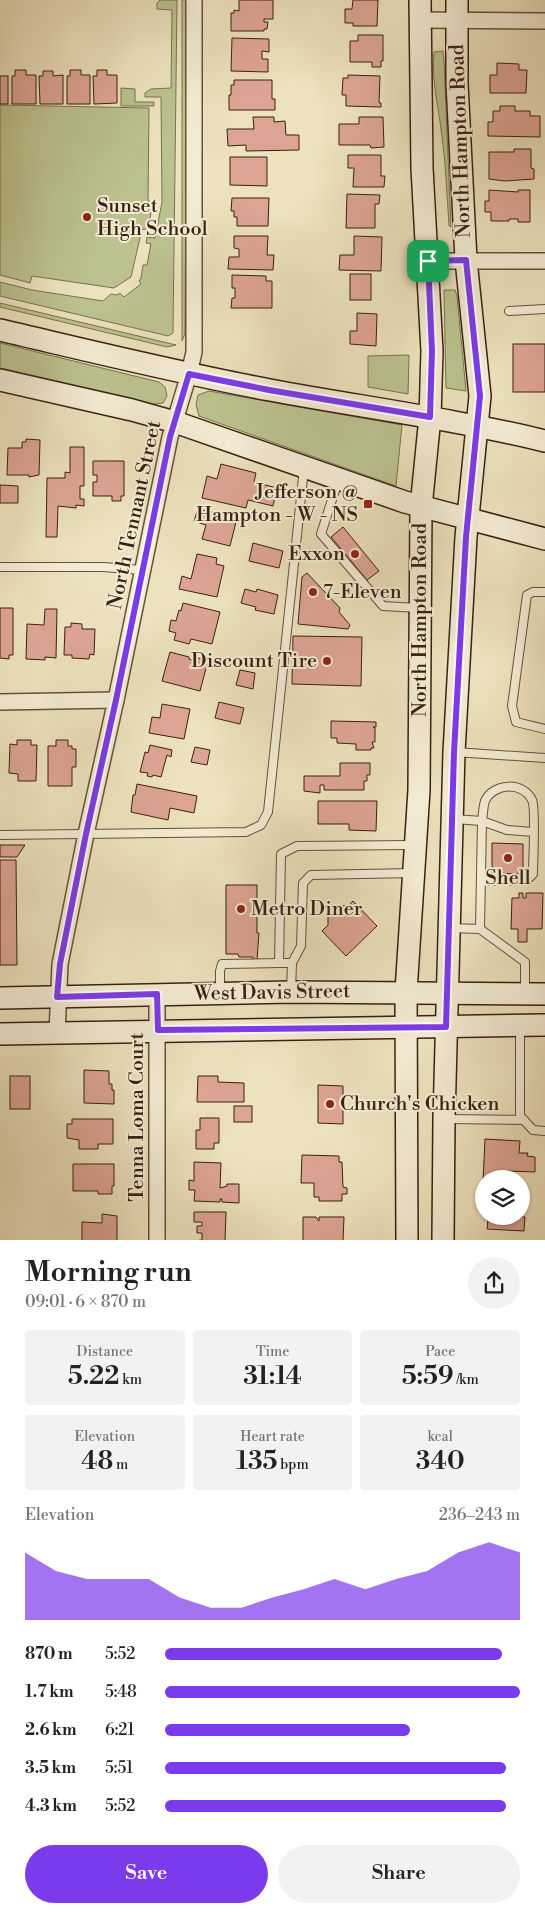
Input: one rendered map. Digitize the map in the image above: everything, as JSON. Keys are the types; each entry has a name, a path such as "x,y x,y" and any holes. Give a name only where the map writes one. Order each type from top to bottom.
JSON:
{"main road":[{"name":"North Hampton Road","path":"407,1240 406,992 415,873 418,790 421,506 430,417 432,351 422,168 420,10"},
{"name":"North Hampton Road","path":"443,1240 446,1027 454,752 466,537 480,396 466,260 457,83 457,10"},
{"path":"0,330 189,374 269,390 430,417 545,441"},
{"path":"0,380 132,410 175,422 421,506 545,539"},
{"name":"West Davis Street","path":"0,998 292,992 535,994"},
{"name":"West Davis Street","path":"0,1034 545,1025"}],"street":[{"name":"North Tennant Street","path":"57,1033 57,997 60,964 86,834 175,422 194,352 194,0"},
{"path":"420,10 457,10 545,21"},
{"path":"428,261 545,261"},
{"path":"0,702 116,700"},
{"name":"Tenna Loma Court","path":"157,994 157,1240"}],"lane":[{"path":"509,311 545,309"},
{"path":"0,835 246,832 261,825 268,812 304,466"},
{"path":"339,478 321,534 382,606 420,608"},
{"path":"0,567 103,567 142,570"},
{"path":"545,592 533,592 527,596 512,706 516,722 545,729"},
{"path":"454,752 545,758"},
{"path":"480,929 482,821 485,802 493,791 509,786 524,790 533,801 533,874 527,880 481,881"},
{"path":"452,819 482,821 507,830 533,832"},
{"path":"279,963 281,854 297,846 416,845"},
{"path":"292,992 292,963 301,946 303,883 311,875 415,873"},
{"path":"449,928 480,929 525,962 535,994"},
{"path":"220,994 220,971 222,964 292,963"},
{"path":"520,1026 520,1116 533,1130 545,1131"},
{"path":"444,1119 524,1120"}],"green space":[{"path":"160,0 177,0 173,333 168,336 0,296 0,282 32,290 103,301 111,294 117,295 120,293 124,297 141,284 139,281 143,265 147,265 151,244 146,243 147,237 155,238 162,202 161,97 145,97 145,93 151,89 171,88 172,10 157,9 157,3"},
{"path":"182,0 187,2 185,334 182,341"},
{"path":"443,51 451,227 449,226 441,126 433,63 434,52"},
{"path":"121,88 135,89 135,102 154,102 154,106 121,106"},
{"path":"0,105 149,108 148,201 152,202 149,230 142,229 131,277 114,288 32,276 30,283 0,275"},
{"path":"444,290 455,290 457,296 466,391 446,388"},
{"path":"0,303 176,345 167,347 0,307"},
{"path":"0,343 159,382 165,387 167,396 163,403 153,404 0,368"},
{"path":"409,355 408,394 368,387 368,356"},
{"path":"209,391 402,425 396,486 199,416 196,405 198,395"}],"building":[{"path":"239,0 273,0 273,19 264,19 264,22 268,22 267,29 264,29 264,31 231,31 231,13 234,13 234,10 239,11"},
{"path":"353,0 378,0 377,26 353,26 353,23 345,23 345,9 352,9"},
{"path":"358,35 383,35 383,61 381,61 381,67 372,67 372,62 350,62 350,41 358,41"},
{"path":"232,38 269,39 269,52 262,51 262,59 268,59 268,72 231,71"},
{"path":"497,63 519,64 519,70 527,70 526,93 490,93 490,75 497,75"},
{"path":"15,70 26,70 26,75 36,75 36,104 12,104 12,76 15,76"},
{"path":"70,70 81,70 81,75 90,75 90,104 67,104 67,76 70,76"},
{"path":"97,70 107,70 107,75 117,75 117,103 94,104 93,76 97,76"},
{"path":"43,71 53,71 53,76 63,75 63,104 40,104 39,76 43,76"},
{"path":"348,75 380,76 379,103 381,103 381,107 346,106 346,95 342,95 343,78 348,78"},
{"path":"0,76 8,76 8,104 0,104"},
{"path":"234,80 272,80 272,99 275,99 275,110 229,110 229,95 231,95 231,85 234,85"},
{"path":"500,106 515,106 515,111 530,111 530,116 540,116 540,137 488,136 488,122 493,122 493,111 500,111"},
{"path":"253,117 274,117 274,122 285,121 286,135 299,135 299,150 246,151 246,145 228,146 227,129 254,129"},
{"path":"359,117 383,117 384,147 371,148 370,145 339,145 339,124 359,124"},
{"path":"514,149 531,149 531,168 534,169 534,179 505,181 489,179 489,152 514,152"},
{"path":"348,155 381,155 381,176 385,176 384,187 353,187 354,168 348,168"},
{"path":"230,157 267,157 267,186 230,185"},
{"path":"489,190 518,192 518,190 530,190 530,222 518,222 518,219 491,221 491,212 485,212 485,201 489,201"},
{"path":"347,194 380,195 379,204 375,204 375,228 346,228"},
{"path":"232,198 269,198 268,226 237,226 237,217 234,217 234,211 231,211"},
{"path":"234,236 268,236 267,255 274,255 273,270 228,269 229,257 239,257 239,249 234,248"},
{"path":"354,236 382,237 381,271 339,270 340,255 354,255"},
{"path":"350,274 371,274 371,300 350,300"},
{"path":"232,275 266,276 266,281 272,281 272,308 231,308 232,298 235,298 235,288 232,288"},
{"path":"357,313 377,314 376,346 350,344 350,331 357,331"},
{"path":"513,344 545,344 545,392 513,392"},
{"path":"26,439 40,440 39,475 29,477 29,475 7,475 8,448 22,448 22,442 26,442"},
{"path":"70,447 84,447 84,486 80,486 80,499 84,499 84,506 76,505 76,508 58,506 57,537 46,537 47,478 65,478 65,472 70,473"},
{"path":"93,461 124,461 124,496 121,496 121,501 112,501 112,496 93,496 93,482 97,482 97,475 93,475"},
{"path":"221,464 256,473 254,482 277,488 273,506 248,500 246,508 202,498 207,476 217,479"},
{"path":"0,485 18,486 18,503 0,503"},
{"path":"198,509 237,518 230,546 202,539 206,525 194,521"},
{"name":"Exxon","path":"343,527 379,571 367,580 331,537"},
{"path":"253,543 283,551 279,568 249,561"},
{"path":"197,554 217,558 216,564 224,566 217,597 179,589 182,576 191,579"},
{"name":"7-Eleven","path":"307,573 340,608 339,612 350,625 348,629 298,624 302,577"},
{"path":"245,589 256,592 257,589 278,595 274,614 255,610 256,607 241,603"},
{"path":"183,603 220,612 212,644 191,639 189,644 174,640 176,633 169,631 171,620 176,621"},
{"path":"0,608 13,608 13,655 9,655 9,659 0,658"},
{"path":"45,609 57,609 56,658 45,657 45,660 26,659 27,624 44,625"},
{"path":"71,623 82,624 82,629 95,629 94,655 90,654 89,659 72,658 72,655 64,655 65,627 71,627"},
{"name":"Discount Tire","path":"293,636 362,637 361,686 292,684"},
{"path":"170,652 189,657 189,659 194,661 195,657 208,661 200,691 162,681"},
{"path":"240,670 255,673 253,689 236,685"},
{"path":"219,702 244,708 240,724 215,718"},
{"path":"162,704 190,709 184,739 149,733 152,717 160,718"},
{"path":"331,721 376,722 376,727 373,727 375,728 375,742 372,742 374,748 371,748 371,750 356,750 356,744 337,743 337,738 331,738"},
{"path":"17,740 31,740 31,745 37,745 36,781 18,781 18,774 9,773 10,744 17,745"},
{"path":"56,740 68,740 68,746 76,749 76,767 72,767 72,786 48,786 48,746 56,746"},
{"path":"150,745 172,750 171,757 167,755 161,777 147,776 148,773 140,772 145,752 148,753"},
{"path":"195,747 210,750 207,765 191,762"},
{"path":"340,763 370,763 370,775 367,775 367,781 364,781 364,790 324,790 324,785 320,785 320,793 304,791 304,776 340,776"},
{"path":"137,784 197,796 194,813 170,808 168,820 131,812 133,795 135,795"},
{"path":"318,801 377,801 376,831 349,830 349,824 318,824"},
{"name":"Shell","path":"492,843 523,844 523,874 492,873"},
{"path":"0,845 25,845 17,857 0,857"},
{"path":"0,860 16,860 17,965 0,965"},
{"name":"Metro Diner","path":"226,885 257,885 257,933 259,933 257,960 253,960 253,957 239,957 238,954 226,954"},
{"path":"519,893 523,893 523,898 526,898 526,893 543,893 542,929 527,929 527,942 518,942 518,929 511,929 512,898 519,898"},
{"path":"353,901 377,926 346,956 322,931 328,925 328,905 348,906"},
{"path":"84,1070 109,1071 109,1084 112,1084 112,1090 114,1090 114,1104 84,1103"},
{"path":"10,1076 30,1076 30,1109 10,1109"},
{"path":"198,1076 218,1076 218,1082 244,1083 244,1102 197,1102"},
{"name":"Church's Chicken","path":"318,1085 343,1086 343,1124 318,1123"},
{"path":"234,1106 252,1106 252,1122 234,1122"},
{"path":"200,1118 219,1118 219,1143 214,1143 214,1149 196,1149 196,1130 200,1130"},
{"path":"72,1119 113,1119 113,1144 98,1144 98,1149 79,1149 79,1140 67,1138 67,1124 72,1124"},
{"path":"485,1139 520,1141 519,1153 528,1153 527,1156 535,1157 535,1172 530,1172 530,1170 484,1170"},
{"path":"302,1155 339,1156 339,1162 342,1162 343,1187 347,1188 347,1194 342,1194 342,1201 319,1201 319,1197 314,1197 314,1183 301,1183"},
{"path":"194,1162 221,1163 220,1188 227,1186 227,1184 239,1184 239,1203 222,1202 222,1199 220,1199 220,1202 194,1201 195,1190 189,1190 189,1180 194,1181"},
{"path":"73,1164 114,1164 112,1194 98,1194 98,1191 73,1191"},
{"path":"194,1212 226,1212 225,1240 202,1240 202,1233 197,1233 197,1226 202,1226 202,1222 194,1222"},
{"path":"102,1214 117,1216 117,1240 82,1240 82,1222 102,1223"},
{"path":"303,1217 316,1217 319,1221 319,1217 344,1217 343,1240 303,1240"},
{"path":"487,1225 524,1225 524,1231 487,1229"}],"place":[{"name":"Sunset High School","path":"87,217"},
{"name":"Jefferson @ Hampton - W - NS","path":"368,504"},
{"name":"Exxon","path":"355,554"},
{"name":"7-Eleven","path":"313,592"},
{"name":"Discount Tire","path":"327,661"},
{"name":"Shell","path":"508,858"},
{"name":"Metro Diner","path":"241,909"},
{"name":"Church's Chicken","path":"330,1104"}],"route":[{"path":"466,260 480,396 466,537 454,752 446,1027 158,1030 157,994 57,997 60,964 86,834 116,700 170,437 189,374 269,390 430,417 432,351 428,261 466,260"}]}
